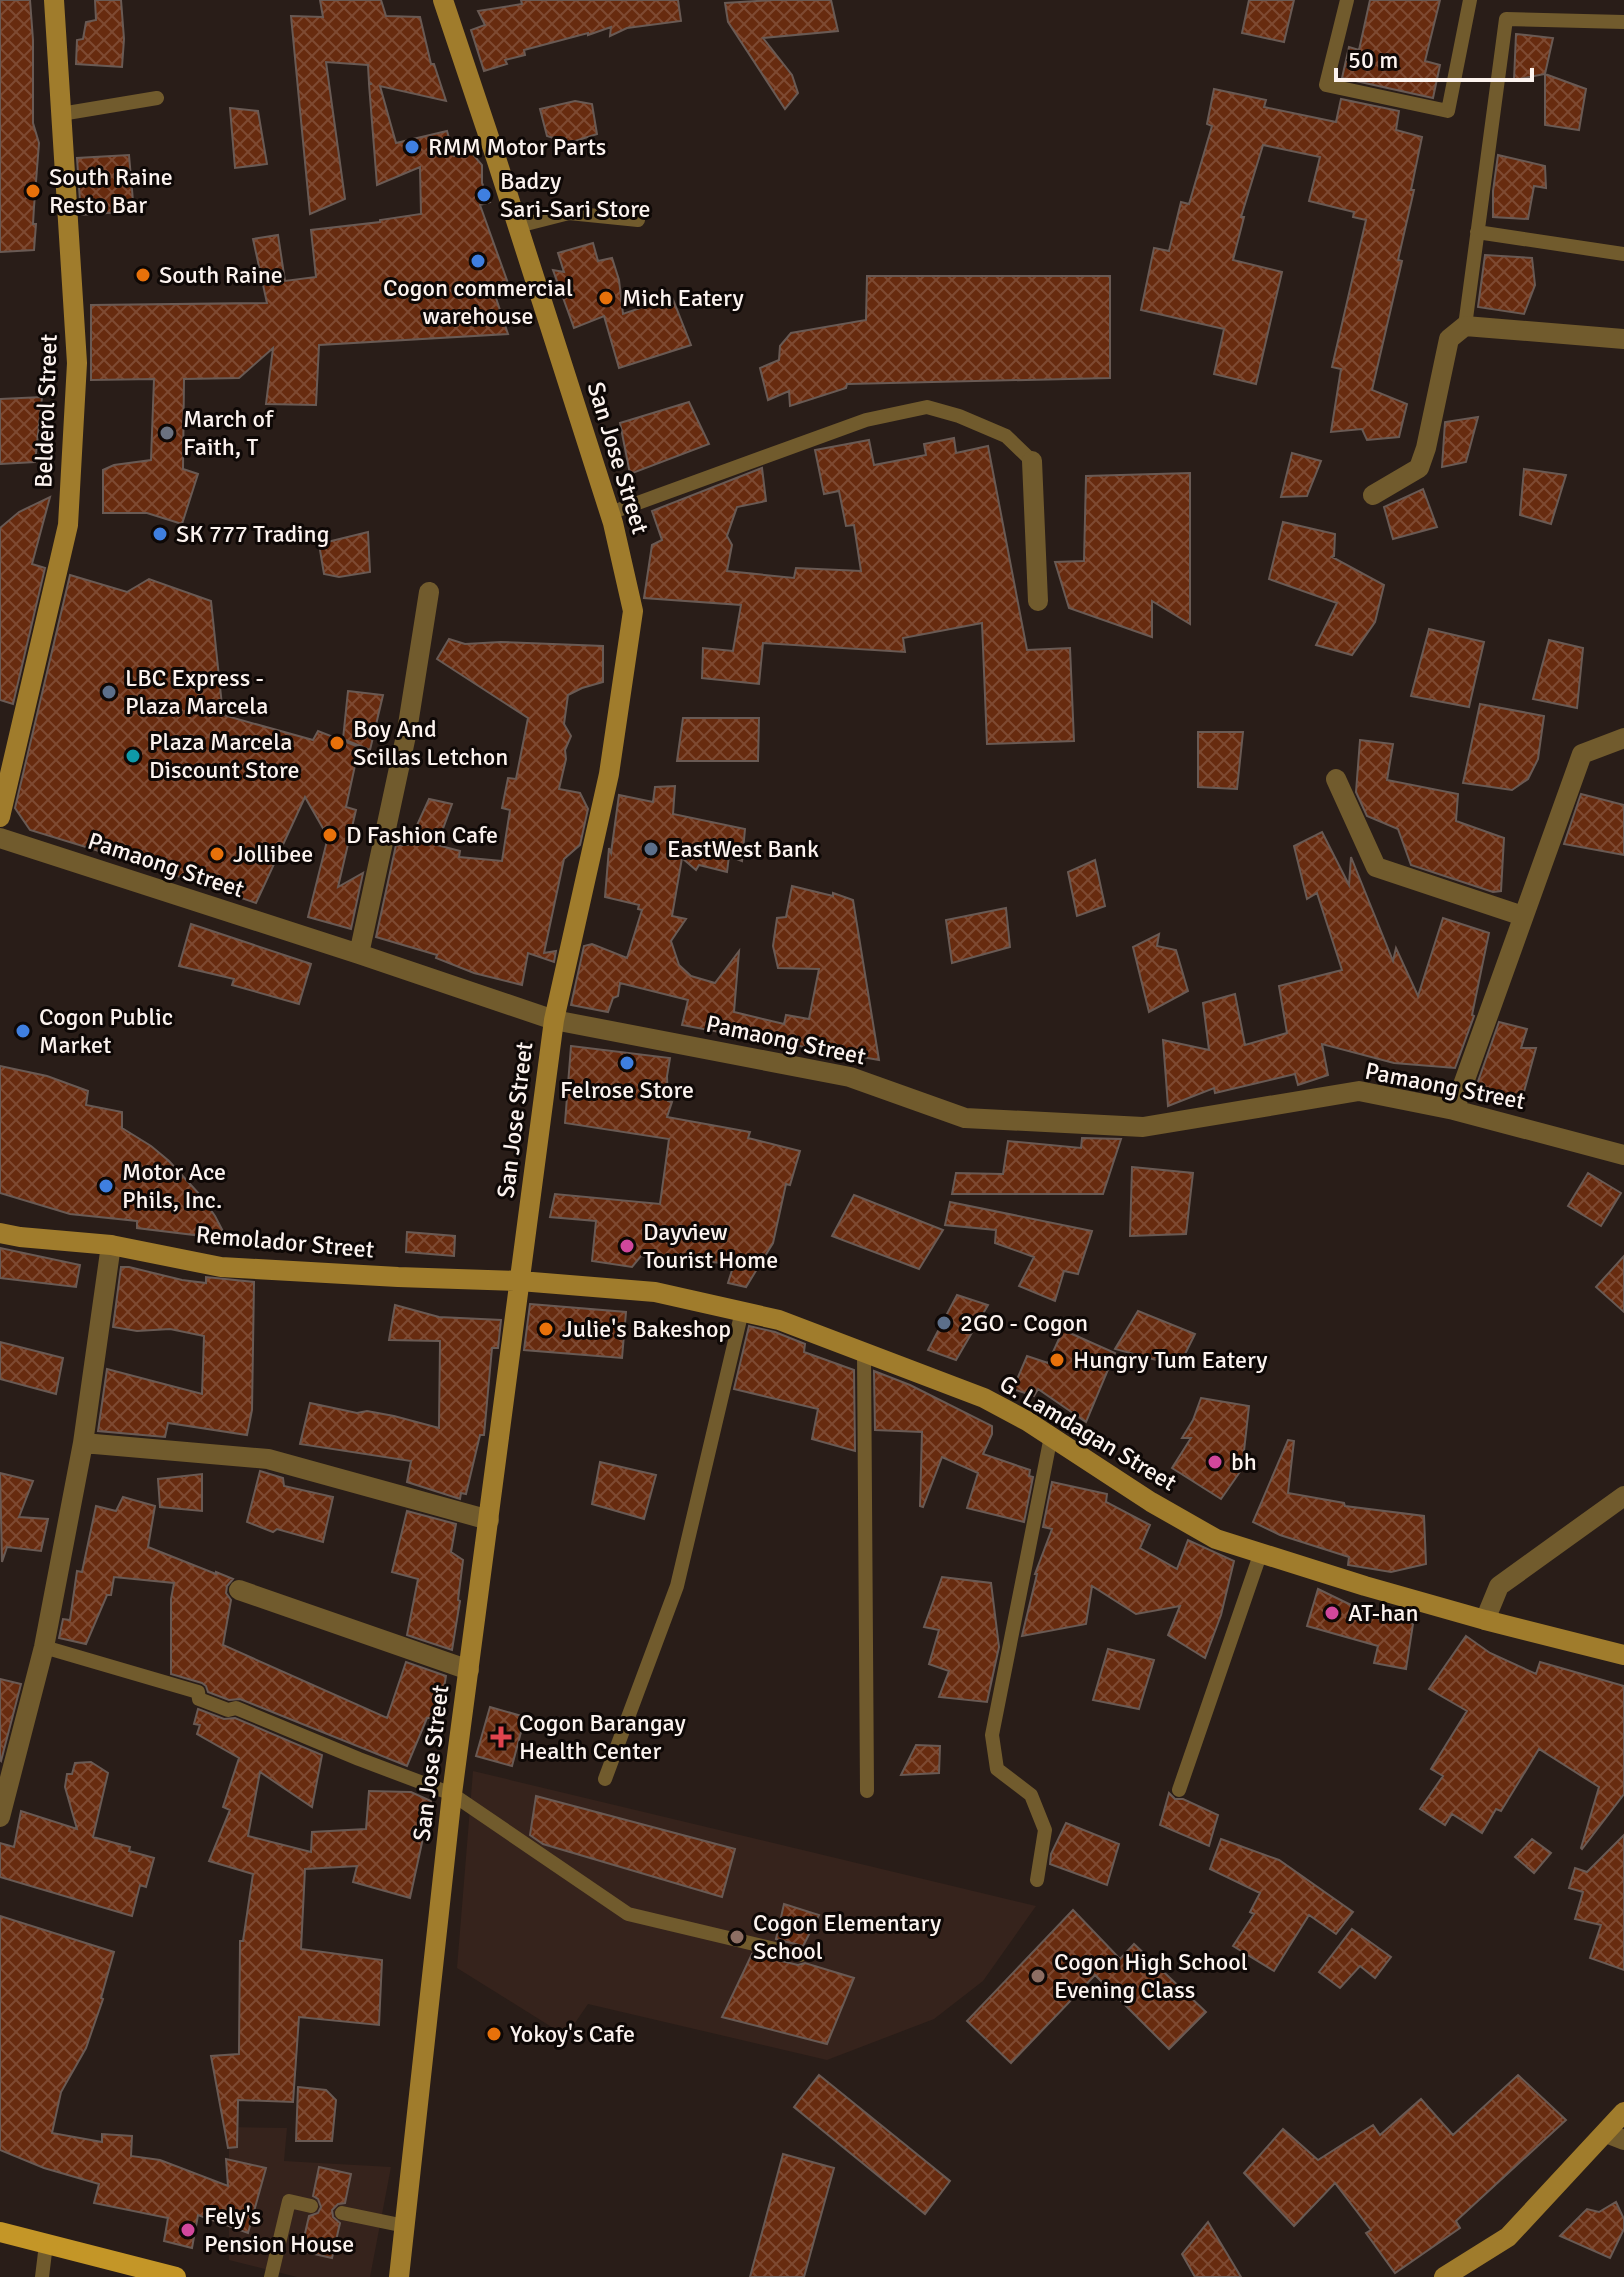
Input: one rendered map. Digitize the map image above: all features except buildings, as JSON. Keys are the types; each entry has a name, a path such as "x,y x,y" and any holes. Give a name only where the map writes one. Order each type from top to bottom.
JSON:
{"main road":[{"path":"0,2232 176,2277"}],"street":[{"name":"Belderol Street","path":"0,817 68,525 77,363 54,0"},
{"name":"San Jose Street","path":"399,2277 452,1794 554,1020 609,774 633,611 610,513 443,0"},
{"path":"1373,495 1419,468 1449,339 1465,326 1624,339"},
{"path":"1032,461 1038,601"},
{"path":"359,954 407,731 429,592"},
{"path":"1454,1110 1582,754 1624,738"},
{"path":"1336,779 1376,867 1523,916"},
{"name":"Pamaong Street","path":"0,838 554,1020 850,1077 965,1118 1143,1127 1359,1091 1454,1110 1624,1155"},
{"name":"Remolador Street","path":"0,1233 111,1245 221,1267 520,1281"},
{"path":"0,1817 44,1647 83,1443 111,1245"},
{"name":"G. Lamdagan Street","path":"520,1281 655,1292 779,1320 984,1398 1027,1421 1151,1502 1216,1539 1365,1586 1624,1655"},
{"path":"83,1443 268,1459 489,1520"},
{"path":"1485,1620 1499,1586 1624,1496"},
{"path":"239,1590 469,1670"},
{"path":"1444,2277 1508,2237 1615,2137 1624,2112"}],"lane":[{"path":"1347,0 1326,85 1448,111 1470,0"},
{"path":"1465,326 1506,19 1624,22"},
{"path":"61,114 157,98"},
{"path":"518,226 569,213 638,220"},
{"path":"1477,232 1624,254"},
{"path":"610,513 866,420 927,407 959,416 1006,436 1032,461"},
{"path":"605,1779 677,1586 742,1311"},
{"path":"864,1352 867,1791"},
{"path":"1037,1880 1045,1830 1031,1795 997,1769 992,1735 1051,1436"},
{"path":"1179,1790 1261,1552"},
{"path":"44,1647 198,1692 199,1699 228,1710 236,1708 452,1794 628,1914 800,1955"},
{"path":"271,2277 289,2201 311,2206"},
{"path":"342,2213 405,2226"},
{"path":"42,2277 46,2244"}],"shaded area":[{"name":"Cogon Elementary School","path":"473,1771 1036,1906 983,1981 934,2019 827,2060 588,2004 566,2036 457,1968"},
{"path":"229,2127 287,2128 284,2161 391,2167 370,2277 297,2277 229,2260"}],"place":[{"name":"RMM Motor Parts","path":"412,147"},
{"name":"South Raine Resto Bar","path":"33,191"},
{"name":"Badzy Sari-Sari Store","path":"484,195"},
{"name":"Cogon commercial warehouse","path":"478,261"},
{"name":"South Raine","path":"143,275"},
{"name":"Mich Eatery","path":"606,298"},
{"name":"March of Faith, T","path":"167,433"},
{"name":"SK 777 Trading","path":"160,534"},
{"name":"LBC Express - Plaza Marcela","path":"109,692"},
{"name":"Boy And Scillas Letchon","path":"337,743"},
{"name":"Plaza Marcela Discount Store","path":"133,756"},
{"name":"D Fashion Cafe","path":"330,835"},
{"name":"EastWest Bank","path":"651,849"},
{"name":"Jollibee","path":"217,854"},
{"name":"Cogon Public Market","path":"23,1031"},
{"name":"Felrose Store","path":"627,1063"},
{"name":"Motor Ace Phils, Inc.","path":"106,1186"},
{"name":"Dayview Tourist Home","path":"627,1246"},
{"name":"2GO - Cogon","path":"944,1323"},
{"name":"Julie's Bakeshop","path":"546,1329"},
{"name":"Hungry Tum Eatery","path":"1057,1360"},
{"name":"bh","path":"1215,1462"},
{"name":"AT-han","path":"1332,1613"},
{"name":"Cogon Barangay Health Center","path":"501,1737"},
{"name":"Cogon Elementary School","path":"737,1937"},
{"name":"Cogon High School Evening Class","path":"1038,1976"},
{"name":"Yokoy's Cafe","path":"494,2034"},
{"name":"Fely's Pension House","path":"188,2230"}]}
